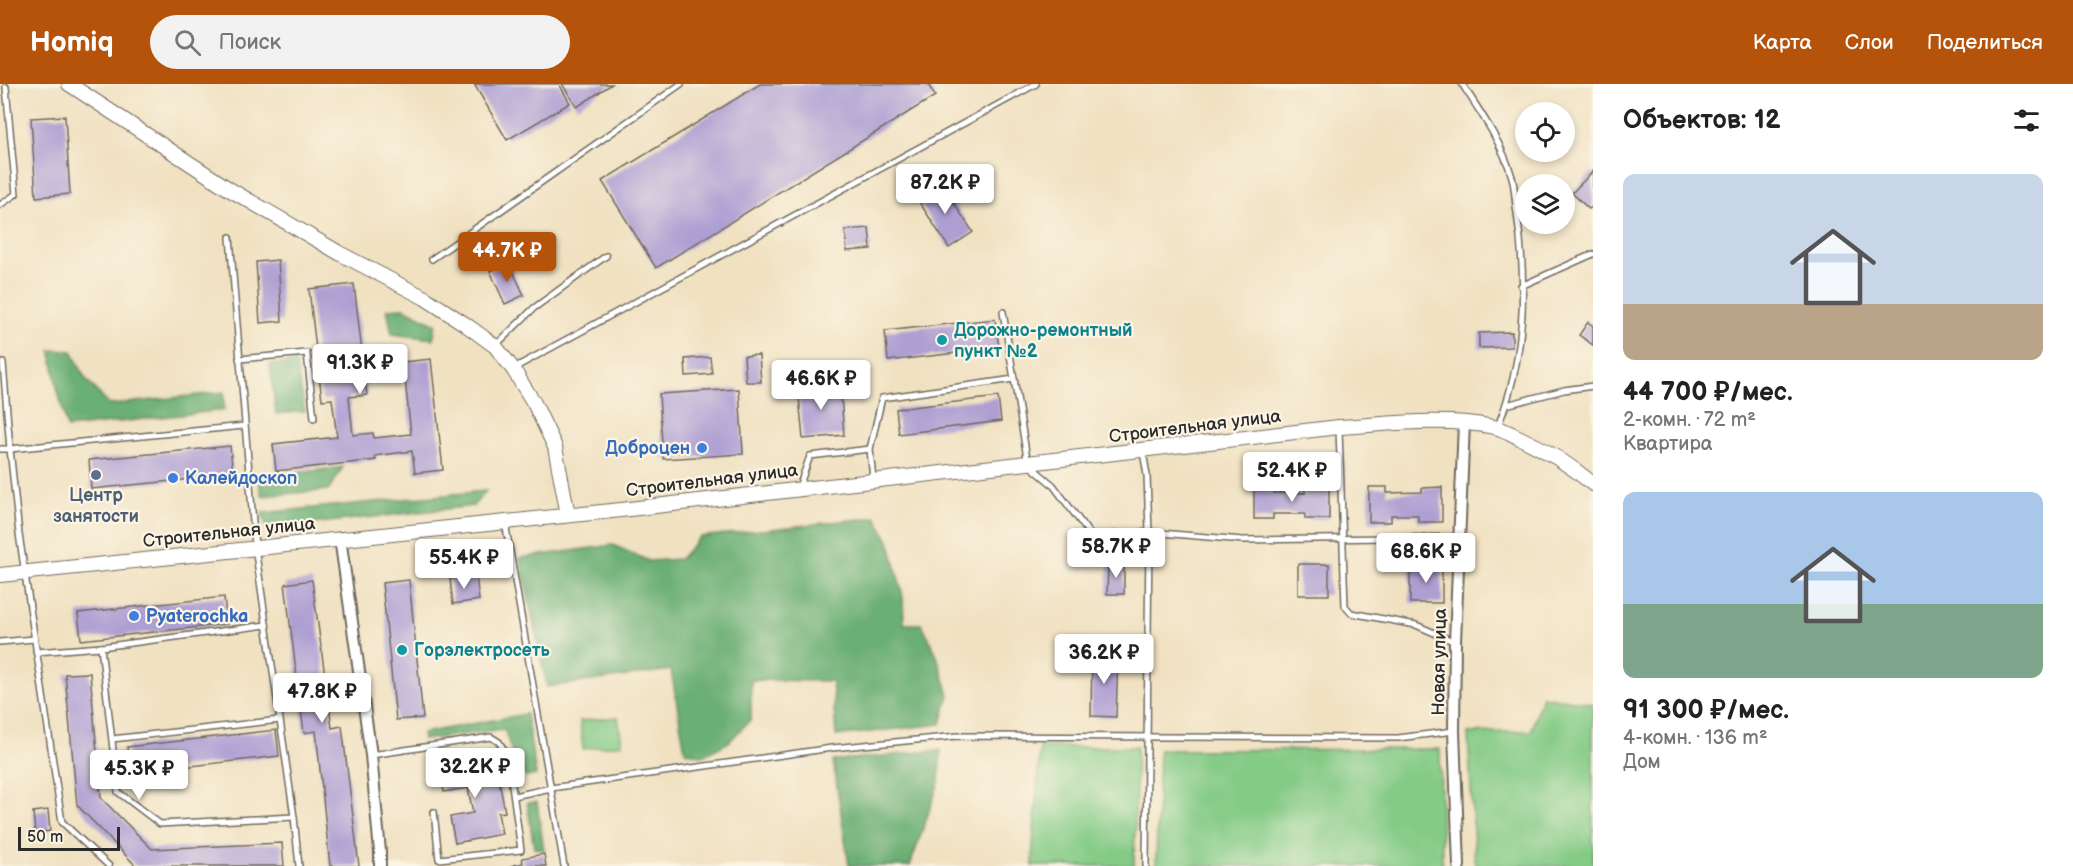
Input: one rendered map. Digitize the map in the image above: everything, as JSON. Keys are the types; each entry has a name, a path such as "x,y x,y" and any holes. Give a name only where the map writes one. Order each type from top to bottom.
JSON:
{"street":[{"path":"69,84 229,189 341,254 425,298 495,346 513,369 534,403 555,447 568,515"},
{"name":"Строительная улица","path":"0,575 568,515 1339,427 1429,421 1497,428 1546,450 1593,484"},
{"name":"Новая улица","path":"1459,866 1454,732 1455,642 1464,423"},
{"path":"340,538 371,754 380,866"}],"lane":[{"path":"432,259 681,84"},
{"path":"513,369 1036,84"},
{"path":"1462,84 1492,131 1512,178 1522,251 1520,347 1506,405 1497,428"},
{"path":"0,205 16,194 4,86"},
{"path":"230,237 255,548 299,866"},
{"path":"1521,286 1593,254"},
{"path":"495,346 534,308 606,256"},
{"path":"1003,312 1028,464 1053,486 1091,536 1149,532 1243,540 1460,537"},
{"path":"239,359 306,354 314,418"},
{"path":"3,363 24,572 62,822 109,866"},
{"path":"874,481 870,449 882,398 1014,379"},
{"path":"1506,405 1564,390 1593,386"},
{"path":"0,449 244,426"},
{"path":"1339,427 1345,606 1351,613 1378,616 1416,625 1455,642"},
{"path":"798,488 810,456 870,449"},
{"path":"1143,450 1147,475 1149,532 1146,866"},
{"path":"504,521 564,866"},
{"path":"36,652 101,647 266,625"},
{"path":"0,642 34,639"},
{"path":"101,647 118,792 160,824 294,817"},
{"path":"112,739 280,720"},
{"path":"514,796 551,788 832,748 958,736 1398,738 1454,732"},
{"path":"371,754 492,737 499,742 508,756 521,850 439,859 434,812"}],"green space":[{"path":"404,308 436,324 433,339 392,334 387,309"},
{"path":"51,350 72,351 85,378 109,405 224,392 224,410 67,428"},
{"path":"296,362 305,411 276,414 270,364"},
{"path":"343,467 329,490 262,496 258,478"},
{"path":"486,491 473,506 267,529 262,513"},
{"path":"876,517 890,543 903,597 904,624 922,624 936,653 949,695 941,724 836,736 832,681 751,680 751,719 729,742 703,756 685,751 671,670 547,687 520,558 613,545 649,561 680,559 700,537"},
{"path":"1542,696 1593,704 1593,866 1475,866 1468,733 1531,731"},
{"path":"526,714 536,775 526,777 516,764 504,729 423,740 422,733"},
{"path":"618,717 622,744 583,749 580,721"},
{"path":"1040,747 1137,747 1134,866 1033,866"},
{"path":"1440,749 1442,866 1156,866 1159,750"},
{"path":"941,750 939,782 910,866 849,866 833,761"},
{"path":"537,802 544,850 534,848 527,803"}],"building":[{"path":"474,84 559,84 570,103 507,140"},
{"path":"562,84 612,84 577,107"},
{"path":"760,84 928,84 935,96 656,268 602,181"},
{"path":"65,116 70,194 36,197 31,118"},
{"path":"1593,171 1593,206 1589,209 1575,196 1575,190"},
{"path":"940,182 973,232 949,248 916,197"},
{"path":"869,228 871,249 847,251 845,230"},
{"path":"278,260 282,321 260,323 256,262"},
{"path":"509,263 524,295 505,304 490,271"},
{"path":"354,284 367,395 349,397 353,435 373,433 374,438 411,434 403,362 431,359 443,470 415,473 412,451 375,456 376,460 276,471 273,444 337,437 332,399 322,400 309,289"},
{"name":"Дорожно-ремонтный пункт №2","path":"995,319 999,348 888,361 885,331"},
{"path":"1588,322 1593,326 1593,345 1579,335"},
{"path":"1512,332 1512,347 1479,348 1479,333"},
{"path":"759,355 761,382 746,382 744,356"},
{"path":"710,357 712,374 686,376 685,359"},
{"path":"840,383 844,435 803,439 798,387"},
{"path":"739,389 743,454 663,459 659,394"},
{"path":"998,397 1001,421 899,434 896,409"},
{"path":"230,446 233,475 91,489 89,460"},
{"path":"1254,486 1274,486 1274,493 1305,493 1305,486 1329,486 1329,519 1305,519 1305,514 1273,514 1273,519 1254,519"},
{"path":"1369,487 1387,487 1387,493 1422,492 1422,488 1442,487 1442,522 1418,522 1418,515 1391,515 1391,522 1369,522"},
{"path":"1108,563 1124,563 1124,594 1107,594"},
{"path":"1298,564 1329,564 1329,595 1298,595"},
{"path":"1410,565 1442,565 1442,603 1410,603"},
{"path":"476,576 479,600 453,604 450,579"},
{"path":"312,580 332,728 342,726 359,866 330,866 316,731 304,733 285,584"},
{"name":"Горэлектросеть","path":"409,580 423,718 396,720 382,583"},
{"path":"224,597 227,624 81,640 78,613"},
{"path":"1092,653 1118,654 1116,717 1091,716"},
{"path":"90,673 101,798 152,849 282,843 284,866 136,866 77,805 65,674"},
{"path":"276,730 279,756 130,773 127,747"},
{"path":"488,758 491,776 498,775 505,812 498,813 502,834 455,843 450,817 473,813 468,788 444,792 440,767"},
{"path":"48,810 50,831 35,833 33,812"},
{"path":"544,854 546,866 510,866 523,863 522,858"}],"place":[{"name":"Дорожно-ремонтный пункт №2","path":"942,340"},
{"name":"Доброцен","path":"702,448"},
{"name":"Центр занятости","path":"96,475"},
{"name":"Калейдоскоп","path":"173,478"},
{"name":"Pyaterochka","path":"134,616"},
{"name":"Горэлектросеть","path":"402,650"}]}
